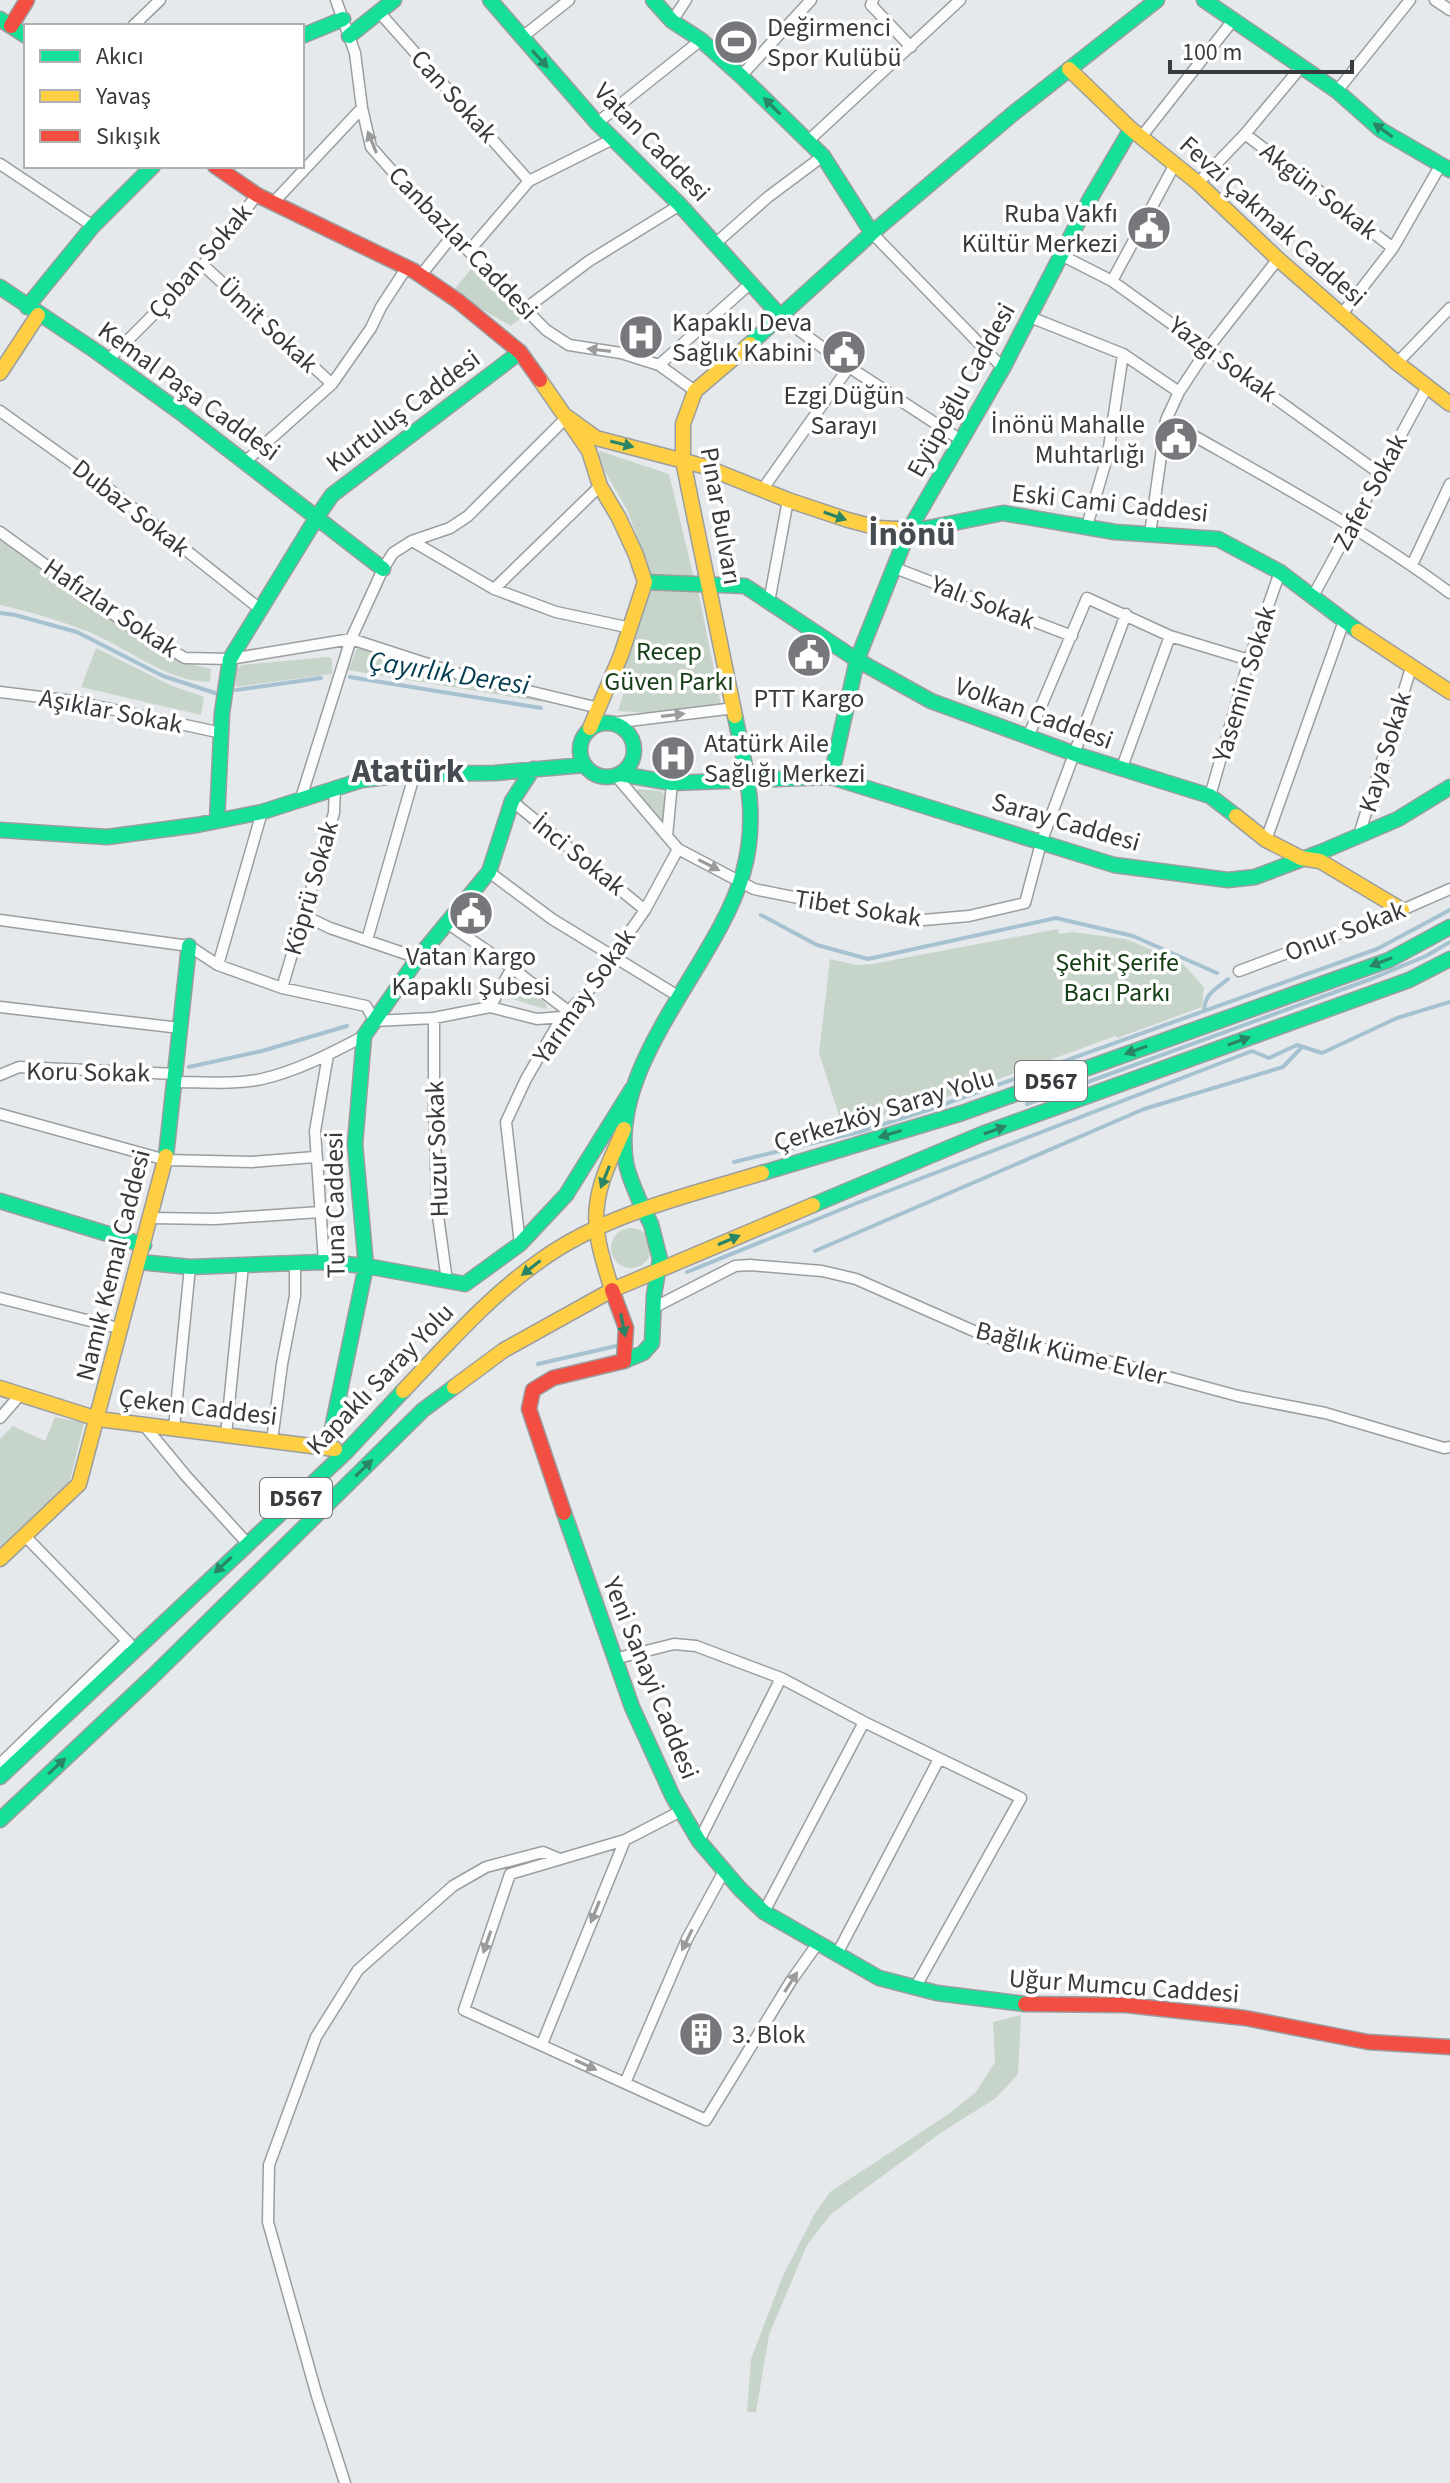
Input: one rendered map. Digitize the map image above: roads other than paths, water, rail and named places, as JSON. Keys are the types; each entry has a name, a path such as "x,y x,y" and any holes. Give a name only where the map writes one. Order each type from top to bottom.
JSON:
{"main road":[{"path":"24,35 6,23 27,0"},
{"path":"349,36 394,0"},
{"name":"Vatan Caddesi","path":"490,0 597,123 680,205 781,317"},
{"path":"653,0 672,21 701,40 741,76 823,156 872,233"},
{"path":"695,391 872,233 1157,0"},
{"path":"1204,0 1337,91 1381,130 1445,168"},
{"path":"304,35 343,19"},
{"name":"Fevzi Çakmak Caddesi","path":"1069,69 1136,132 1198,183 1278,259 1397,363 1450,404"},
{"name":"Eyüpoğlu Caddesi","path":"831,777 857,660 909,530 1003,368 1090,199 1136,132"},
{"path":"0,373 33,311 93,226 151,168"},
{"path":"218,168 272,204 407,267 458,301 520,352 567,417 589,451 600,486 619,518 645,582 631,628 599,708 581,742 584,765 598,776 618,775 630,765 635,748 628,731 604,722 590,728"},
{"name":"Kemal Paşa Caddesi","path":"0,287 247,460 383,569"},
{"name":"Kurtuluş Caddesi","path":"217,821 222,713 230,659 317,517 332,495 520,352"},
{"name":"Pınar Bulvarı","path":"624,1129 633,1086 678,996 717,931 740,882 748,851 750,781 683,461 683,424 695,391"},
{"name":"Eski Cami Caddesi","path":"567,417 596,438 703,466 788,500 879,528 918,530 1003,513 1115,532 1218,539 1280,572 1344,621 1450,692"},
{"name":"Volkan Caddesi","path":"645,582 745,586 857,660 931,701 1121,770 1210,796 1266,840 1301,858 1320,861 1402,910"},
{"path":"0,830 107,837 262,812 362,780 412,774 492,773 584,765"},
{"path":"364,1036 418,958 489,872 512,801 533,769"},
{"name":"Saray Caddesi","path":"618,775 672,783 831,777 1114,865 1228,880 1255,877 1321,852 1398,819 1450,787"},
{"name":"Çerkezköy Saray Yolu","path":"643,1209 962,1113 1389,960 1450,927"},
{"name":"Namık Kemal Caddesi","path":"0,1559 79,1484 166,1160 189,946"},
{"name":"Çerkezköy Saray Yolu","path":"657,1270 982,1134 1409,980 1450,959"},
{"name":"Tuna Caddesi","path":"328,1448 366,1266 355,1144 364,1036"},
{"path":"140,1262 190,1267 324,1262 366,1266 465,1284 520,1244 566,1195 633,1086"},
{"path":"624,1129 625,1160 658,1242 660,1259 652,1343 643,1353 624,1361 626,1328 602,1258 596,1211 599,1193 624,1129"},
{"path":"0,1201 144,1245"},
{"name":"D567","path":"598,1228 643,1209"},
{"name":"Kapaklı Saray Yolu","path":"0,1777 5,1760 347,1451 484,1305 541,1260 598,1228"},
{"name":"D567","path":"612,1290 657,1270"},
{"name":"Kapaklı Saray Yolu","path":"0,1820 152,1677 423,1410 504,1350 612,1290"},
{"name":"Yeni Sanayi Caddesi","path":"624,1361 544,1382 533,1390 529,1409 632,1707 681,1811 699,1841 764,1912 879,1978 937,1993"},
{"name":"Çeken Caddesi","path":"0,1388 98,1419 347,1451"},
{"name":"Uğur Mumcu Caddesi","path":"937,1993 1018,2004 1126,2005 1245,2018 1368,2042 1450,2047"}],"street":[{"path":"135,24 160,0"},
{"name":"Canbazlar Caddesi","path":"336,0 355,53 371,147 546,330 569,345 621,353 659,365 695,391"},
{"path":"521,38 569,0"},
{"path":"672,21 686,0"},
{"path":"741,76 811,0"},
{"path":"873,0 871,5 911,47"},
{"path":"808,141 960,0"},
{"path":"1337,91 1410,0"},
{"path":"1435,0 1450,10"},
{"name":"Can Sokak","path":"379,12 529,181"},
{"path":"1136,132 1234,19"},
{"path":"597,123 701,40"},
{"path":"1198,183 1245,134 1301,67"},
{"path":"272,204 362,108"},
{"name":"Akgün Sokak","path":"1245,134 1393,248"},
{"path":"469,251 529,181 613,139"},
{"path":"716,243 780,187 823,156"},
{"path":"0,164 93,226"},
{"path":"1112,281 1175,164"},
{"path":"1342,314 1393,248 1445,168"},
{"name":"Çoban Sokak","path":"108,360 203,265 257,195"},
{"path":"525,309 589,261 680,205"},
{"path":"872,233 1003,368"},
{"path":"421,275 453,235"},
{"name":"Yazgı Sokak","path":"1061,255 1112,281 1379,473"},
{"path":"1150,534 1166,420 1179,392 1208,348 1278,259"},
{"name":"Ümit Sokak","path":"203,265 332,384"},
{"path":"247,460 332,384 371,328 407,267"},
{"path":"659,365 752,282"},
{"path":"1397,363 1450,308"},
{"path":"781,317 849,367 961,440"},
{"path":"1030,317 1123,354 1179,392"},
{"path":"1087,526 1108,454 1123,354"},
{"path":"762,490 849,367"},
{"name":"Zafer Sokak","path":"1312,598 1427,387"},
{"name":"Dubaz Sokak","path":"0,411 109,489 260,609"},
{"path":"301,798 351,639 393,553 412,541 450,528 468,516 567,417"},
{"path":"1166,420 1351,527 1450,593"},
{"path":"1412,565 1450,484"},
{"path":"494,589 600,486"},
{"path":"769,602 788,500"},
{"name":"Hafızlar Sokak","path":"0,532 127,624 185,658 230,659 351,639"},
{"path":"412,541 494,589 556,612 631,628"},
{"name":"Yalı Sokak","path":"895,568 1072,636"},
{"name":"Yasemin Sokak","path":"1210,796 1249,660 1280,572"},
{"path":"1028,737 1087,598 1170,636 1249,660"},
{"path":"1041,843 1126,614"},
{"path":"1266,840 1344,621"},
{"path":"1121,770 1170,636"},
{"path":"351,639 462,675 599,708"},
{"name":"Kaya Sokak","path":"1359,835 1411,668"},
{"name":"Aşıklar Sokak","path":"0,692 73,701 222,733"},
{"path":"612,723 735,708"},
{"path":"367,940 412,774"},
{"path":"618,775 678,849"},
{"path":"667,836 672,783"},
{"name":"Köprü Sokak","path":"282,988 334,813 335,787"},
{"name":"İnci Sokak","path":"512,801 645,910"},
{"path":"218,965 262,812"},
{"name":"Tibet Sokak","path":"678,849 754,889 912,921 969,916 1025,903 1041,843"},
{"name":"Yarımay Sokak","path":"520,1244 506,1122 526,1079 565,1014 587,993 645,910 678,849"},
{"path":"489,872 552,919 678,996"},
{"name":"Onur Sokak","path":"1239,971 1450,889"},
{"path":"303,915 330,928 418,958"},
{"path":"0,920 189,946 218,965 282,988 366,1006 375,1021 434,1018 490,1007 537,1019 565,1014"},
{"path":"447,923 512,968 565,1014"},
{"path":"490,1007 512,968"},
{"path":"0,1007 180,1028"},
{"name":"Huzur Sokak","path":"434,1018 438,1216 447,1281"},
{"name":"Koru Sokak","path":"0,1075 19,1067 239,1082 263,1079 328,1055 364,1036"},
{"path":"324,1262 315,1131 328,1055"},
{"path":"0,1114 166,1160 252,1162 315,1157"},
{"path":"151,1218 215,1219 320,1212"},
{"path":"226,1435 243,1265"},
{"path":"272,1441 295,1296 295,1265"},
{"name":"Bağlık Küme Evler","path":"655,1307 735,1266 822,1271 856,1279 992,1339 1120,1364 1238,1396 1339,1417 1444,1448 1450,1447"},
{"path":"174,1428 190,1267"},
{"path":"0,1298 122,1329"},
{"path":"0,1418 20,1395"},
{"path":"143,1424 247,1543"},
{"path":"25,1536 131,1645"},
{"path":"614,1659 674,1644 696,1646 781,1678 1021,1798 915,1988"},
{"path":"699,1841 781,1678"},
{"path":"764,1912 864,1722"},
{"path":"837,1954 939,1759"},
{"path":"681,1811 625,1840 510,1874 464,2010 706,2120 791,1981 818,1943"},
{"path":"542,2044 625,1840"},
{"path":"345,2483 268,2222 269,2165 316,2037 358,1970 453,1886 486,1867 543,1852 560,1859"},
{"path":"625,2083 687,1939 724,1871"}],"waterway":[{"name":"Çayırlık Deresi","path":"0,613 77,632 163,676 215,693"},
{"name":"Çayırlık Deresi","path":"350,677 541,708"},
{"name":"Çayırlık Deresi","path":"236,690 321,678"},
{"path":"734,1162 859,1132 928,1110 1377,949 1450,910"},
{"path":"761,915 817,945 868,959 1056,918 1133,936 1217,973"},
{"path":"1027,1104 1371,979 1426,956 1450,942"},
{"path":"1204,1011 1209,996 1228,979"},
{"path":"687,1272 1252,1051 1269,1058 1297,1045 1322,1053 1397,1018 1450,1002"},
{"path":"189,1067 262,1051 347,1026"},
{"path":"815,1251 1144,1109 1283,1067 1301,1048"},
{"path":"538,1364 616,1346"}],"place":[{"name":"Değirmenci Spor Kulübü","path":"736,42"},
{"name":"Ruba Vakfı Kültür Merkezi","path":"1149,228"},
{"name":"Kapaklı Deva Sağlık Kabini","path":"641,337"},
{"name":"Ezgi Düğün Sarayı","path":"844,352"},
{"name":"İnönü Mahalle Muhtarlığı","path":"1176,439"},
{"name":"PTT Kargo","path":"809,655"},
{"name":"Atatürk Aile Sağlığı Merkezi","path":"673,758"},
{"name":"Vatan Kargo Kapaklı Şubesi","path":"471,913"},
{"name":"3. Blok","path":"701,2034"}],"district":[{"name":"İnönü","path":"912,534"},
{"name":"Atatürk","path":"408,771"}],"park label":[{"name":"Recep Güven Parkı","path":"669,666"},
{"name":"Şehit Şerife Bacı Parkı","path":"1117,977"}]}
